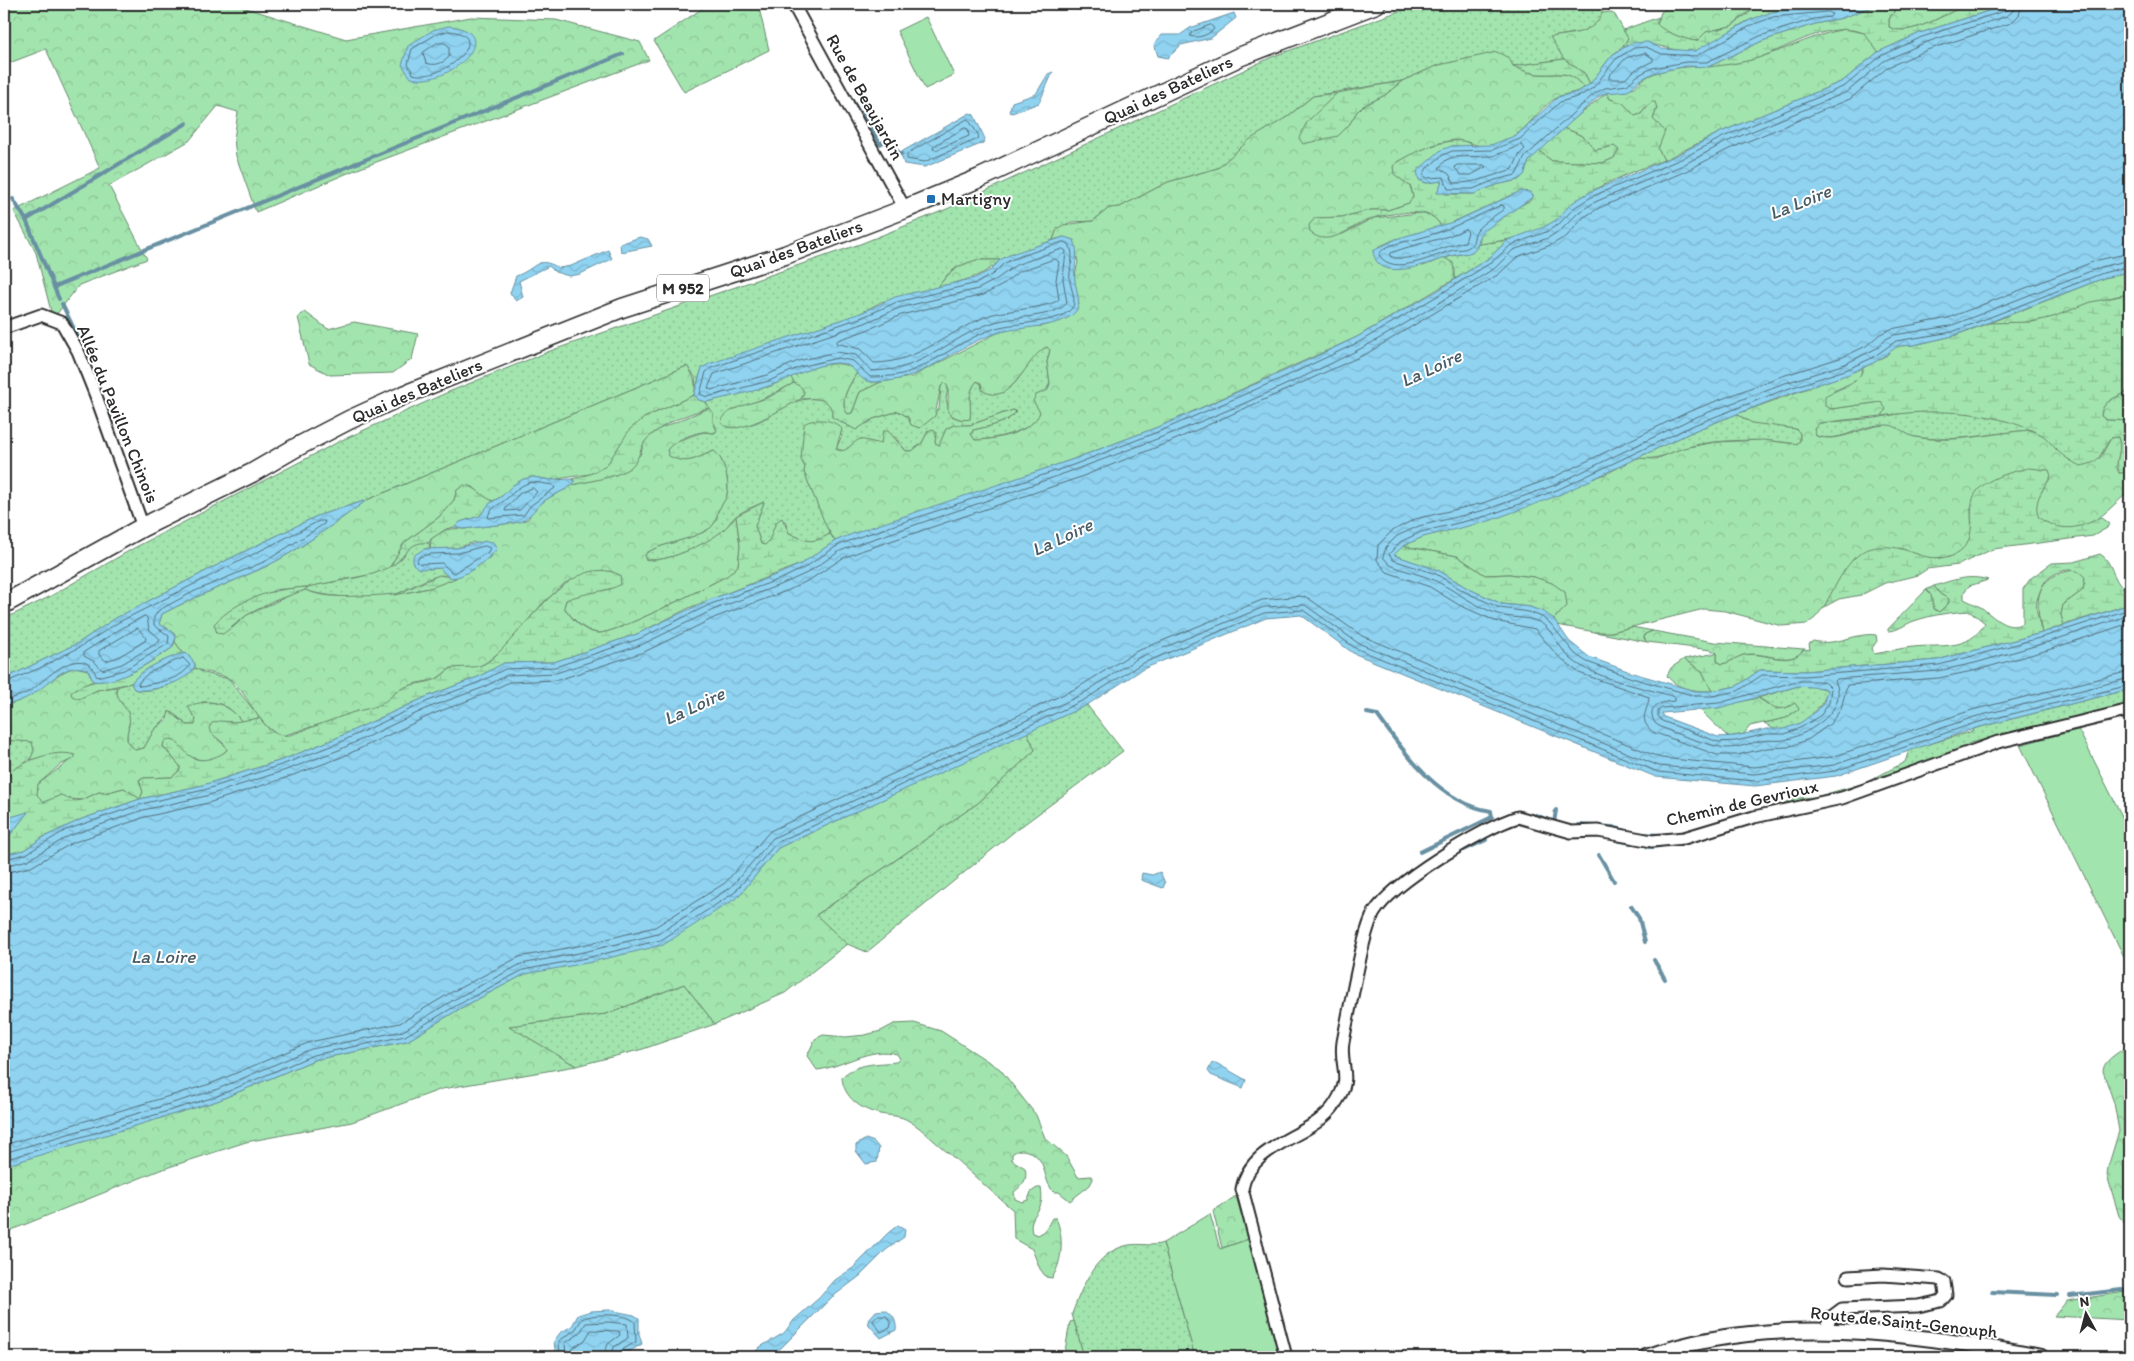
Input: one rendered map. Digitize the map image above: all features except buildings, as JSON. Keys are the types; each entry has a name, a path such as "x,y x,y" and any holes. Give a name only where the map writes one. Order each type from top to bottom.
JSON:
{"main road":[{"name":"Quai des Bateliers","path":"4,604 143,527 252,473 349,420 422,388 622,308 785,255 905,209 980,178 1239,57 1376,4"}],"street":[{"name":"Rue de Beaujardin","path":"792,4 905,209"},
{"name":"Allée du Pavillon Chinois","path":"4,328 41,316 62,323 78,352 143,527"},
{"name":"Chemin de Gevrioux","path":"1286,1357 1242,1189 1244,1178 1251,1167 1267,1152 1320,1118 1338,1099 1346,1078 1343,1044 1351,993 1373,914 1387,896 1421,870 1518,817 1571,832 1598,831 1652,841 1684,838 1754,817 1842,798 1998,742 2130,710"},
{"path":"1825,1331 1830,1318 1842,1309 1918,1306 1941,1301 1946,1295 1944,1282 1939,1279 1884,1275 1848,1277"},
{"name":"Route de Saint-Genouph","path":"1646,1357 1688,1343 1721,1336 1749,1332 1825,1331 1920,1339 2041,1357"}],"green space":[{"path":"4,4 233,4 346,39 471,17 556,20 640,42 649,60 355,170 256,212 236,156 234,139 238,112 218,106 189,141 109,186 147,259 79,285 53,319 36,253 14,211 100,168 46,49 4,65"},
{"path":"709,4 758,4 769,50 684,92 654,41"},
{"path":"1419,4 1605,4 1600,20 1587,31 1551,37 1564,59 1513,66 1468,59 1439,65 1402,81 1313,96 1287,117 1249,141 1218,168 1168,182 1120,207 1109,208 1093,221 1071,222 1057,229 1053,240 1000,260 977,260 957,267 947,275 938,287 881,302 861,313 702,368 696,388 695,377 687,366 367,500 317,516 229,559 116,618 78,643 4,679 4,619 49,597 134,548 340,441 446,393 550,351 860,244 947,209 1274,56"},
{"path":"1674,4 1772,4 1748,12 1731,26 1706,32 1697,41 1676,35 1657,25 1661,12"},
{"path":"1772,4 1806,4 1810,9 1758,17 1737,27 1699,50 1675,50 1641,43 1623,47 1628,38 1623,30 1659,17 1657,24 1664,30 1697,41 1706,32 1731,26 1754,9"},
{"path":"1879,4 1899,4 1889,19 1889,27 1905,30 1924,25 1960,8 1964,4 2010,4 1920,33 1878,52 1864,33 1838,30 1810,36 1752,60 1708,67 1762,41 1815,24 1842,18"},
{"path":"1899,4 1964,4 1960,8 1925,25 1897,30 1889,27 1889,19"},
{"path":"1610,12 1615,15 1628,38 1623,47 1612,55 1590,84 1585,74 1564,59 1550,37 1580,32 1594,25 1602,13"},
{"path":"926,17 954,75 925,89 897,31"},
{"path":"1844,29 1865,33 1878,52 1843,81 1721,132 1664,160 1658,149 1664,131 1653,119 1657,108 1645,107 1641,114 1635,116 1623,103 1610,99 1606,93 1635,87 1655,73 1750,60 1817,36"},
{"path":"1497,52 1509,58 1513,66 1520,69 1537,74 1569,75 1584,88 1556,98 1520,132 1503,142 1479,146 1462,141 1446,141 1397,162 1399,178 1409,185 1411,190 1413,197 1409,203 1388,210 1371,210 1342,217 1316,218 1309,225 1333,235 1343,234 1373,218 1420,213 1434,217 1442,227 1396,239 1378,247 1423,266 1445,258 1453,263 1455,279 1357,337 1163,425 1071,460 835,541 826,526 804,472 805,467 801,459 804,424 813,420 824,420 839,426 842,429 836,449 843,451 860,439 881,444 883,431 888,431 906,451 912,451 922,443 928,431 932,429 936,432 935,443 939,445 946,429 954,425 970,425 1013,410 1016,412 1007,420 973,430 971,434 975,440 992,439 1012,434 1030,425 1040,412 1033,401 1036,395 1048,390 1050,383 1047,362 1050,350 1047,347 1040,352 1018,379 1002,393 993,394 982,390 981,383 977,381 970,395 970,419 964,420 948,412 948,387 945,383 941,386 935,416 920,428 911,425 908,417 898,411 873,419 856,430 832,417 832,410 826,402 817,399 801,399 804,392 793,381 791,376 825,365 842,364 850,367 857,372 844,398 845,409 848,414 852,413 860,392 881,382 911,377 997,333 1020,327 1043,326 1079,305 1074,279 1078,262 1073,241 1064,237 1053,240 1057,229 1063,225 1093,221 1109,208 1120,207 1168,182 1218,168 1249,140 1287,117 1313,96 1337,93 1319,111 1349,125 1363,106 1385,95 1402,81 1439,65"},
{"path":"1564,59 1585,74 1590,84 1584,88 1569,75 1533,73 1513,66"},
{"path":"1402,81 1385,95 1363,106 1338,136 1303,144 1299,138 1307,122 1337,93"},
{"path":"1606,93 1610,99 1623,103 1635,116 1641,114 1651,102 1655,102 1657,108 1653,119 1665,131 1658,149 1664,160 1627,174 1590,192 1580,198 1555,221 1538,231 1479,244 1481,233 1508,212 1531,200 1521,191 1442,227 1431,216 1411,213 1373,218 1334,237 1318,237 1310,232 1309,225 1315,218 1342,217 1371,210 1388,210 1409,203 1413,197 1411,187 1394,174 1393,166 1416,152 1445,142 1464,141 1476,147 1452,146 1419,180 1426,183 1442,181 1440,187 1445,194 1474,194 1496,185 1518,180 1524,175 1529,161 1539,151 1552,161 1603,163 1614,158 1619,150 1614,146 1595,150 1581,136 1563,128"},
{"path":"1563,128 1581,136 1595,150 1614,146 1619,150 1614,158 1603,163 1552,161 1539,151"},
{"path":"1508,240 1489,258 1455,279 1455,269 1445,258 1472,250 1479,244"},
{"path":"977,260 1000,260 979,275 938,287 955,270"},
{"path":"2130,271 2130,294 2110,298 2043,320 2020,323 1989,323 2104,278"},
{"path":"2130,294 2130,391 2107,403 2101,416 2106,420 2130,421 2130,472 2119,473 2117,469 2120,447 2118,437 2111,438 2096,460 2087,465 2080,466 2061,453 2042,435 2004,420 1964,413 1943,412 1902,413 1882,416 1886,409 1881,402 1831,409 1825,406 1825,396 1853,382 1861,374 1863,368 1887,355 1891,349 1898,346 1914,345 1953,336 1989,323 2032,322 2053,317 2091,302"},
{"path":"305,312 328,329 354,322 418,334 412,359 393,373 330,375 309,364 298,317"},
{"path":"1047,347 1050,350 1047,362 1050,383 1045,393 1036,395 1039,416 1033,423 1018,431 982,440 975,440 971,434 973,430 1007,420 1016,412 1013,410 970,425 954,425 946,429 939,446 935,443 936,432 928,431 922,443 912,451 906,451 895,437 883,437 881,444 877,445 868,441 860,441 845,451 836,449 842,435 804,441 801,459 805,467 804,472 830,534 809,541 789,533 785,521 776,522 769,543 765,546 761,544 755,526 764,502 739,514 723,531 697,547 663,559 645,559 645,553 653,549 692,537 710,528 715,522 718,511 725,500 728,483 718,454 714,451 687,461 668,456 667,450 671,443 703,432 715,433 716,427 713,421 713,413 706,402 771,386 791,376 794,383 729,413 727,427 754,423 791,404 808,399 827,401 832,410 832,417 850,427 869,423 873,419 898,411 908,417 911,425 939,409 941,386 945,382 948,387 946,399 951,416 959,419 970,419 970,395 977,381 995,395 1013,385 1032,358"},
{"path":"687,366 694,380 694,395 644,418 606,466 590,474 551,480 533,477 513,485 502,496 493,501 485,498 472,486 457,490 454,500 439,517 404,543 390,567 373,574 307,587 274,590 232,628 247,615 299,591 305,590 318,594 338,596 396,594 429,588 460,576 492,556 474,542 457,548 430,549 431,539 435,536 450,529 520,522 528,519 533,510 547,499 573,485 616,475 640,455 645,440 659,429 709,408 713,413 713,422 717,431 713,433 702,432 688,436 673,444 667,450 669,456 687,461 714,451 718,454 728,483 726,498 718,511 715,522 710,528 692,537 653,549 646,553 645,559 663,559 696,547 722,531 736,516 740,546 738,566 727,576 681,599 621,627 597,633 582,626 564,607 566,599 580,593 611,589 612,571 588,574 565,583 542,604 504,648 487,662 476,668 451,668 435,680 417,683 401,689 391,699 376,707 282,736 274,732 260,719 244,694 231,680 195,668 195,664 175,642 176,637 172,631 159,624 162,614 280,559 367,500"},
{"path":"1863,368 1859,379 1832,392 1831,409 1881,402 1887,409 1882,416 1819,423 1814,429 1816,436 1835,438 1887,425 1891,425 1911,436 1929,439 1958,439 2030,430 2044,435 2070,461 2100,458 2111,438 2118,437 2120,447 2117,469 2119,473 2130,472 2130,491 2104,514 2088,525 2066,529 2044,523 2036,512 2040,493 2051,477 1971,508 1972,538 1963,549 1952,557 1926,558 1900,548 1854,558 1824,607 1815,618 1807,624 1782,626 1725,611 1704,609 1611,632 1595,632 1557,625 1554,619 1567,606 1534,577 1509,574 1485,575 1457,556 1403,546 1423,537 1606,474 1637,458 1656,459 1683,448 1716,442 1763,440 1796,444 1800,441 1800,433 1796,429 1752,423 1737,414"},
{"path":"857,372 867,381 881,382 860,392 852,413 848,414 845,409 844,399"},
{"path":"794,383 801,387 804,392 801,399 772,415 737,428 728,427 721,423 723,418 734,409 769,397"},
{"path":"2130,391 2130,421 2106,420 2101,416 2107,403"},
{"path":"694,395 699,400 706,402 709,408 676,420 653,433 645,442 635,463 627,470 612,476 573,485 574,480 572,479 590,474 606,466 630,429 644,418"},
{"path":"1922,410 1962,412 1995,417 2021,425 2030,430 1973,437 1930,439 1915,437 1885,425 1871,426 1833,438 1816,436 1814,429 1819,423 1875,418"},
{"path":"1737,414 1746,420 1796,429 1800,433 1800,441 1796,444 1760,440 1712,442 1653,458 1637,458 1696,430"},
{"path":"2028,468 2049,470 2051,476 2038,501 2037,512 2039,518 2054,526 2070,528 2085,525 2100,517 2109,524 2107,528 2093,536 1993,549 1958,565 1927,569 1918,575 1885,583 1861,595 1839,599 1824,607 1849,565 1858,555 1868,549 1881,547 1897,548 1926,557 1936,558 1946,558 1954,555 1964,548 1969,539 1972,502 1975,494 1982,486 1992,480"},
{"path":"464,485 472,487 493,501 480,516 460,522 455,527 446,529 431,539 429,543 416,544 390,567 404,543 439,517 454,500 457,490"},
{"path":"764,502 755,526 761,544 765,545 768,542 776,523 782,518 789,533 809,541 830,534 835,541 801,564 689,608 637,634 554,662 504,663 478,677 426,697 334,739 282,760 203,785 140,799 143,792 139,780 144,778 172,777 180,770 180,766 163,746 164,742 168,739 175,740 195,759 205,760 220,755 227,750 209,728 212,723 260,718 276,734 290,735 354,712 377,706 401,689 437,679 453,668 480,666 489,661 502,649 548,599 565,584 583,574 601,570 620,575 621,584 566,600 564,607 578,624 587,630 597,633 606,632 640,619 727,576 738,566 740,546 736,516"},
{"path":"422,542 429,543 430,549 424,549 428,569 441,568 447,575 427,579 389,596 366,598 337,596 305,590 307,587 376,573 396,563 413,545"},
{"path":"1403,546 1457,556 1485,575 1509,574 1534,577 1552,583 1565,592 1567,606 1554,619 1530,607 1502,604 1467,588 1438,570 1393,555"},
{"path":"2100,554 2108,561 2120,585 2124,589 2130,587 2130,604 2064,625 2061,615 2063,605 2083,590 2085,578 2074,570 2064,571 2048,578 2042,586 2037,601 2037,610 2042,633 1937,660 1805,671 1760,670 1737,686 1712,691 1702,671 1684,659 1717,653 1717,661 1722,664 1744,655 1752,654 1784,659 1792,658 1804,649 1810,650 1809,644 1813,641 1830,642 1868,635 1876,635 1877,641 1872,648 1874,654 1923,646 1943,646 1962,643 1971,639 1985,623 1970,611 1934,615 1914,621 1895,630 1888,631 1888,629 1926,590 1931,595 1934,609 1939,612 1949,603 1949,599 1940,594 1934,586 1968,578 1988,580 1969,586 1964,592 1964,599 1982,608 2006,625 2012,626 2023,623 2023,589 2031,578 2052,563 2074,562"},
{"path":"2075,570 2082,572 2085,578 2083,590 2063,605 2061,615 2064,625 2042,633 2038,610 2040,591 2052,577"},
{"path":"439,575 456,578 433,587 395,595"},
{"path":"1934,586 1940,594 1949,599 1949,603 1939,612 1933,609 1929,592 1926,590"},
{"path":"307,587 305,590 274,601 247,615 223,634 217,633 214,624 245,601 281,590"},
{"path":"1632,627 1653,631 1645,634 1644,638 1647,642 1595,632 1611,632"},
{"path":"1653,631 1714,642 1804,649 1792,658 1752,654 1741,656 1722,664 1717,661 1717,653 1711,650 1647,642 1644,638 1645,634"},
{"path":"175,642 183,653 148,669 131,683 97,690 79,699 72,696 71,693 83,685 118,677 137,670 172,648"},
{"path":"1684,659 1702,671 1712,691 1693,690 1671,681 1667,676 1671,668"},
{"path":"75,667 88,670 93,681 74,690 87,695 97,690 116,687 118,698 129,716 127,740 135,750 144,748 154,730 167,719 169,711 187,725 195,725 196,718 188,706 204,702 225,706 242,722 227,722 218,740 226,746 227,750 211,759 195,758 164,742 163,747 180,766 180,770 172,777 144,778 139,780 143,792 140,799 124,788 105,793 99,792 82,800 55,798 44,802 39,799 37,794 38,784 69,761 42,757 30,760 34,751 32,742 4,740 4,705 24,699 57,676"},
{"path":"195,668 204,673 229,679 260,718 242,722 234,712 225,706 202,702 192,714 196,718 195,725 187,725 172,712 154,730 144,748 134,750 127,740 129,716 118,698 116,687 131,683 134,689 149,690 158,688 183,678"},
{"path":"1798,686 1817,686 1827,690 1821,705 1815,712 1799,724 1782,730 1774,729 1764,723 1786,718 1791,705 1782,709 1774,707 1758,698"},
{"path":"2130,689 2130,706 1970,743 1960,750 1859,788 1772,808 1796,798 1815,797 1865,783 1905,762 1909,750 1970,732 1976,728"},
{"path":"1758,698 1775,709 1786,708 1795,703 1799,709 1786,718 1750,726 1744,734 1728,737 1700,710"},
{"path":"1087,705 1123,751 1015,831 867,952 847,944 815,916 978,803 1035,750 1027,732"},
{"path":"2078,729 2130,832 2130,969 2020,745"},
{"path":"1027,732 1035,750 978,803 816,915 847,944 785,993 715,1024 684,984 606,1014 509,1026 576,1066 442,1089 352,1122 246,1142 160,1170 4,1233 4,1166 10,1163 217,1101 314,1060 407,1041 461,1008 525,974 738,897 778,848"},
{"path":"4,740 32,742 35,747 34,753 26,762 4,775"},
{"path":"56,753 75,755 75,758 60,765 38,784 37,795 44,802 61,795 75,801 82,800 99,792 105,793 124,788 140,799 82,819 44,837 24,850 4,855 4,839 11,834 27,813 4,819 4,775 28,762"},
{"path":"684,984 715,1024 643,1049 576,1066 508,1026 606,1014"},
{"path":"914,1023 941,1031 1000,1069 1036,1115 1045,1138 1066,1156 1078,1177 1091,1176 1093,1179 1090,1185 1070,1201 1059,1192 1054,1192 1050,1187 1042,1164 1034,1154 1021,1150 1012,1154 1012,1160 1025,1168 1026,1172 1024,1182 1014,1192 1015,1199 1022,1202 1028,1200 1031,1192 1041,1188 1041,1203 1032,1221 1032,1233 1038,1235 1045,1231 1052,1218 1056,1218 1059,1225 1060,1257 1052,1278 1046,1277 1040,1269 1032,1249 1014,1239 1013,1210 913,1123 906,1119 873,1112 854,1102 849,1096 842,1077 860,1067 896,1062 900,1059 897,1054 887,1052 876,1053 817,1070 807,1056 815,1039 823,1035 846,1037 865,1035 881,1031 894,1024"},
{"path":"2130,1043 2130,1230 2119,1216 2107,1175 2119,1131 2114,1103 2103,1071 2107,1062"},
{"path":"1236,1196 1249,1239 1222,1248 1213,1211"},
{"path":"1210,1214 1220,1249 1249,1239 1281,1357 1195,1357 1163,1243"},
{"path":"1163,1243 1195,1357 1084,1357 1072,1314 1085,1282 1099,1262 1117,1249 1129,1245 1155,1245"},
{"path":"2130,1277 2130,1320 2054,1316 2067,1301 2125,1292"},
{"path":"1074,1321 1084,1357 1064,1357 1070,1322"}],"water":[{"path":"1848,4 1879,4 1842,18 1815,24 1762,41 1708,67 1687,66 1653,73 1640,80 1628,91 1606,93 1598,97 1529,161 1524,175 1518,180 1496,185 1474,194 1437,193 1442,181 1427,183 1419,180 1417,171 1441,150 1452,146 1491,145 1517,135 1558,97 1578,92 1590,84 1612,55 1632,43 1648,42 1662,49 1695,51 1750,20 1772,12"},
{"name":"La Loire","path":"2010,4 2130,4 2130,271 2104,278 1953,336 1914,345 1898,346 1875,362 1849,374 1783,396 1696,430 1559,495 1489,521 1423,537 1403,546 1394,555 1438,570 1467,588 1502,604 1530,607 1544,612 1554,619 1569,641 1589,657 1633,673 1695,691 1712,691 1737,686 1760,670 1805,671 1937,660 2042,633 2130,604 2130,689 1976,728 1836,776 1755,786 1656,777 1353,653 1301,615 1266,618 1143,669 1087,705 778,848 738,897 663,945 587,963 525,974 461,1008 407,1041 314,1060 217,1101 4,1166 4,855 24,850 44,837 82,819 140,799 203,785 282,760 334,739 426,697 478,677 504,663 554,662 637,634 709,600 801,564 835,541 857,532 1071,460 1163,425 1357,337 1437,291 1489,258 1508,240 1544,227 1556,220 1572,203 1590,192 1679,154 1721,132 1843,81 1878,52 1920,33","holes":["1798,686 1824,688 1827,690 1824,702 1817,711 1800,723 1784,729 1767,729 1735,736 1718,737 1664,717 1662,713 1719,708"]},
{"path":"1234,13 1236,18 1211,38 1181,45 1168,58 1158,56 1154,44 1162,35 1180,35 1190,28"},
{"path":"448,26 465,30 473,38 473,47 467,58 442,75 426,79 411,78 402,65 408,46 433,30"},
{"path":"1053,72 1039,103 1012,113 1009,112 1012,102 1036,94 1048,74"},
{"path":"970,113 974,115 985,139 983,143 925,167 904,164 901,154 903,151"},
{"path":"1521,191 1530,192 1534,196 1481,233 1477,246 1472,252 1396,270 1385,268 1377,262 1373,251 1396,239 1456,221"},
{"path":"640,237 648,239 652,246 621,252 620,244"},
{"path":"1064,237 1074,240 1076,245 1075,276 1079,304 1076,311 1070,317 1061,321 997,333 981,339 922,371 890,381 867,381 848,366 837,363 819,366 778,383 746,393 706,402 699,400 694,395 702,368 709,364 861,313 895,297 975,278 991,270 1000,260 1011,254"},
{"path":"608,250 612,259 580,274 569,276 555,272 549,266 519,281 523,297 516,301 510,293 516,276 537,264 546,263 559,268 571,266"},
{"path":"533,477 551,480 572,479 575,482 543,502 520,522 464,529 455,527 460,522 480,516 489,504 502,496 513,485 523,479"},
{"path":"367,500 280,559 162,614 159,624 172,631 176,637 172,648 134,671 114,679 93,681 88,670 73,668 59,674 26,698 4,705 4,679 78,643 116,618 229,559 317,516"},
{"path":"486,541 493,542 497,549 482,563 467,573 454,578 449,577 440,568 419,569 413,564 413,556 424,549 457,548"},
{"path":"183,653 187,654 195,664 187,676 159,688 149,690 134,689 131,683 148,668"},
{"path":"28,812 11,834 4,839 4,819"},
{"path":"1160,872 1165,883 1163,888 1141,880 1142,873 1152,875"},
{"path":"1212,1063 1216,1063 1246,1080 1243,1088 1211,1075 1208,1071"},
{"path":"866,1139 874,1142 879,1148 877,1162 866,1164 856,1151 856,1145"},
{"path":"898,1225 905,1229 904,1237 886,1250 860,1276 831,1298 781,1348 766,1357 750,1357 760,1347 784,1333 794,1320 819,1298 835,1280 853,1268"},
{"path":"609,1310 634,1315 639,1318 639,1334 642,1344 620,1357 556,1357 554,1341 560,1333 572,1326 578,1315 591,1311"},
{"path":"885,1310 894,1318 896,1330 881,1338 869,1325 868,1320 876,1311"}],"waterway":[{"path":"54,287 623,54"},
{"path":"846,90 859,112 863,113 880,144 885,141 901,154"},
{"path":"13,199 26,220 187,123"},
{"path":"26,220 59,299"},
{"path":"62,304 80,341"},
{"path":"103,400 112,421"},
{"path":"1367,713 1377,715 1399,745 1425,775 1440,787 1456,798 1473,806 1491,811 1492,817 1420,852"},
{"path":"1556,810 1554,823 1557,823"},
{"path":"1536,815 1548,820"},
{"path":"1579,825 1612,827 1630,832"},
{"path":"1641,834 1661,835"},
{"path":"1464,850 1486,840"},
{"path":"1616,840 1631,843"},
{"path":"1648,847 1660,846"},
{"path":"1599,855 1614,881"},
{"path":"1631,906 1639,918 1645,942"},
{"path":"1654,960 1665,979"},
{"path":"2070,1296 2130,1289"},
{"path":"1992,1292 2057,1295"}],"place":[{"name":"Martigny","path":"931,199"}]}
